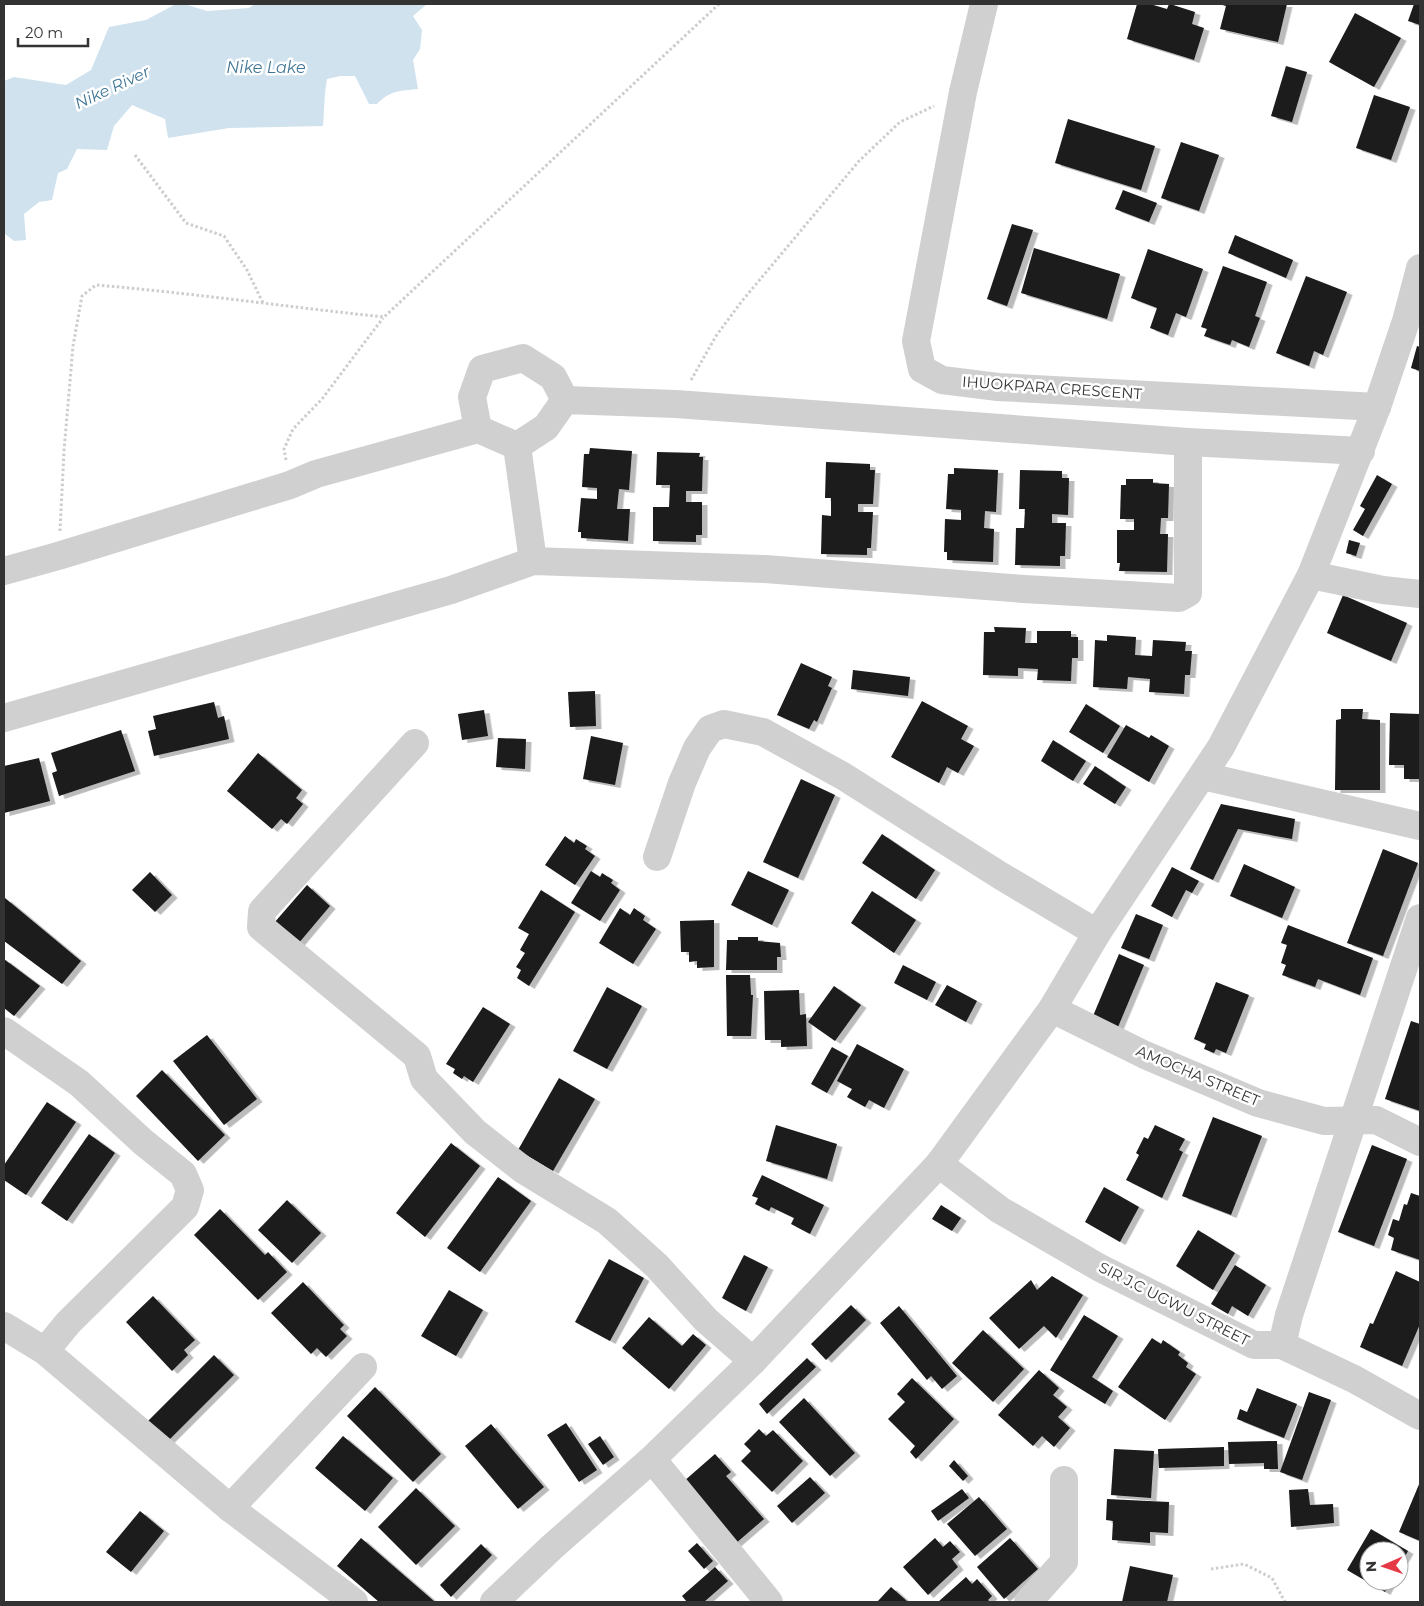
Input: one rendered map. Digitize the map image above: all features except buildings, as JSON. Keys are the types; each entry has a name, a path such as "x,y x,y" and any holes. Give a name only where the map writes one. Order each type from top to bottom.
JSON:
{"street":[{"name":"IHUOKPARA CRESCENT","path":"984,4 963,92 916,341 922,368 942,380 998,387 1377,407"},
{"path":"494,1602 552,1547 652,1459 753,1361 939,1164 1052,1009 1097,933 1221,747 1311,575 1377,407 1406,320 1420,268"},
{"path":"478,429 472,396 482,369 523,358 553,377 564,400"},
{"path":"564,400 676,404 1188,442 1360,451"},
{"path":"517,446 546,427 564,400"},
{"path":"4,571 290,485 316,474 478,429 517,446"},
{"path":"4,718 451,590 532,561 765,569 1024,589 1179,598 1188,593 1188,442"},
{"path":"517,446 532,561"},
{"path":"1311,575 1383,590 1420,594"},
{"path":"656,857 682,783 697,748 710,729 724,724 763,732 842,776 1097,933"},
{"path":"415,743 262,911 260,927 417,1056 424,1079 475,1132 522,1170 607,1221 657,1266 706,1320 753,1361"},
{"path":"1203,776 1420,826"},
{"path":"1282,1344 1289,1316 1352,1120 1420,918"},
{"name":"AMOCHA STREET","path":"1052,1009 1145,1055 1258,1103 1324,1121 1376,1120 1420,1142"},
{"path":"4,1031 79,1083 142,1142 183,1174 190,1190 185,1207 68,1323 45,1351"},
{"name":"SIR J.C UGWU STREET","path":"939,1164 1000,1210 1100,1268 1254,1345 1282,1344 1354,1379 1420,1416"},
{"path":"4,1326 45,1351 230,1508 354,1602"},
{"path":"230,1508 363,1367"},
{"path":"652,1459 769,1602"},
{"path":"1028,1602 1064,1562 1064,1480"}],"path":[{"path":"290,485 284,449 293,429 322,400 384,318 719,4"},
{"path":"676,404 716,336 742,301 859,161 900,122 963,92"},
{"path":"134,155 186,223 224,236 247,270 263,304"},
{"path":"58,556 73,346 82,296 96,285 176,292 384,318"},
{"path":"1211,1569 1244,1564 1272,1578 1286,1602"}],"water":[{"name":"Nike Lake","path":"176,4 184,4 207,11 249,8 255,4 427,4 413,16 422,30 420,49 413,60 418,89 396,92 377,104 369,104 355,76 340,76 327,79 323,126 229,128 168,138 165,119 132,105 114,126 107,150 77,149 67,169 58,173 52,200 39,202 24,214 26,240 14,241 4,233 4,81 14,77 66,85 91,70 109,27 146,20"}],"water label":[{"name":"Nike River","path":"112,87"}]}
